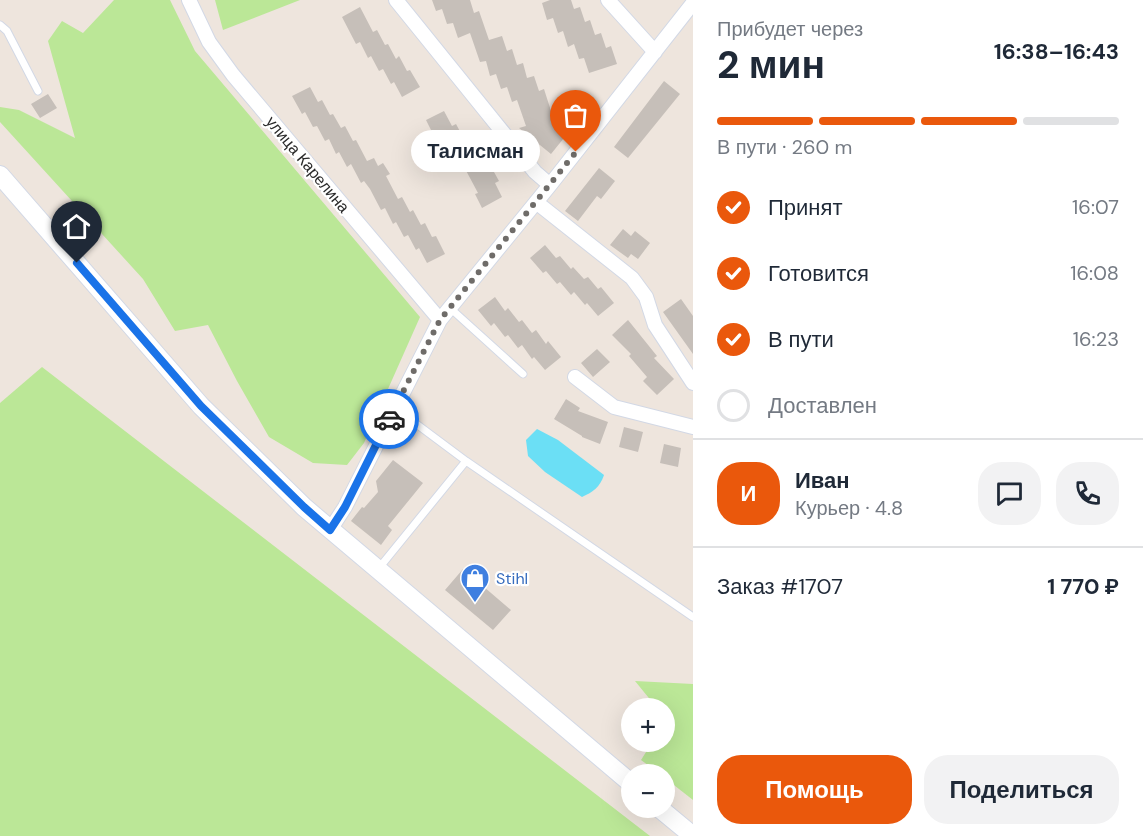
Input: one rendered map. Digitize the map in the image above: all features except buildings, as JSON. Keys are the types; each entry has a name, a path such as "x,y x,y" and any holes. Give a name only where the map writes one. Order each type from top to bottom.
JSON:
{"street":[{"name":"улица Карелина","path":"189,0 209,42 234,75 440,320"},
{"path":"396,0 535,172 550,185"},
{"path":"608,0 655,52"},
{"path":"330,530 345,507 440,320 693,3"},
{"path":"0,175 201,406 304,507 621,775"},
{"path":"536,202 632,278 646,297 655,325 693,383"},
{"path":"575,377 614,407 693,428"},
{"path":"671,818 693,836"}],"lane":[{"path":"0,25 7,31 38,91"},
{"path":"450,308 523,374"},
{"path":"395,408 466,461 693,617"},
{"path":"377,570 466,461"}],"green space":[{"path":"114,0 170,0 195,51 420,317 364,443 347,465 313,463 269,437 208,325 175,331 143,279 0,122 0,107 19,110 75,138 48,41 62,21 83,33"},
{"path":"215,0 300,0 223,30"},
{"path":"42,367 621,814 621,818 627,818 650,836 0,836 0,403"},
{"path":"635,681 693,684 693,800 675,786 675,764 646,764 641,760 646,752 675,752 675,698 649,698"}],"water":[{"path":"537,429 558,440 604,475 596,489 582,497 545,472 528,456 526,440"}],"way so far":[{"path":"389,419 440,320 576,152"}],"place":[{"name":"Талисман","path":"576,152"},
{"name":"Stihl","path":"475,604"}],"route":[{"path":"77,263 201,406 330,530 345,507 389,419"}]}
